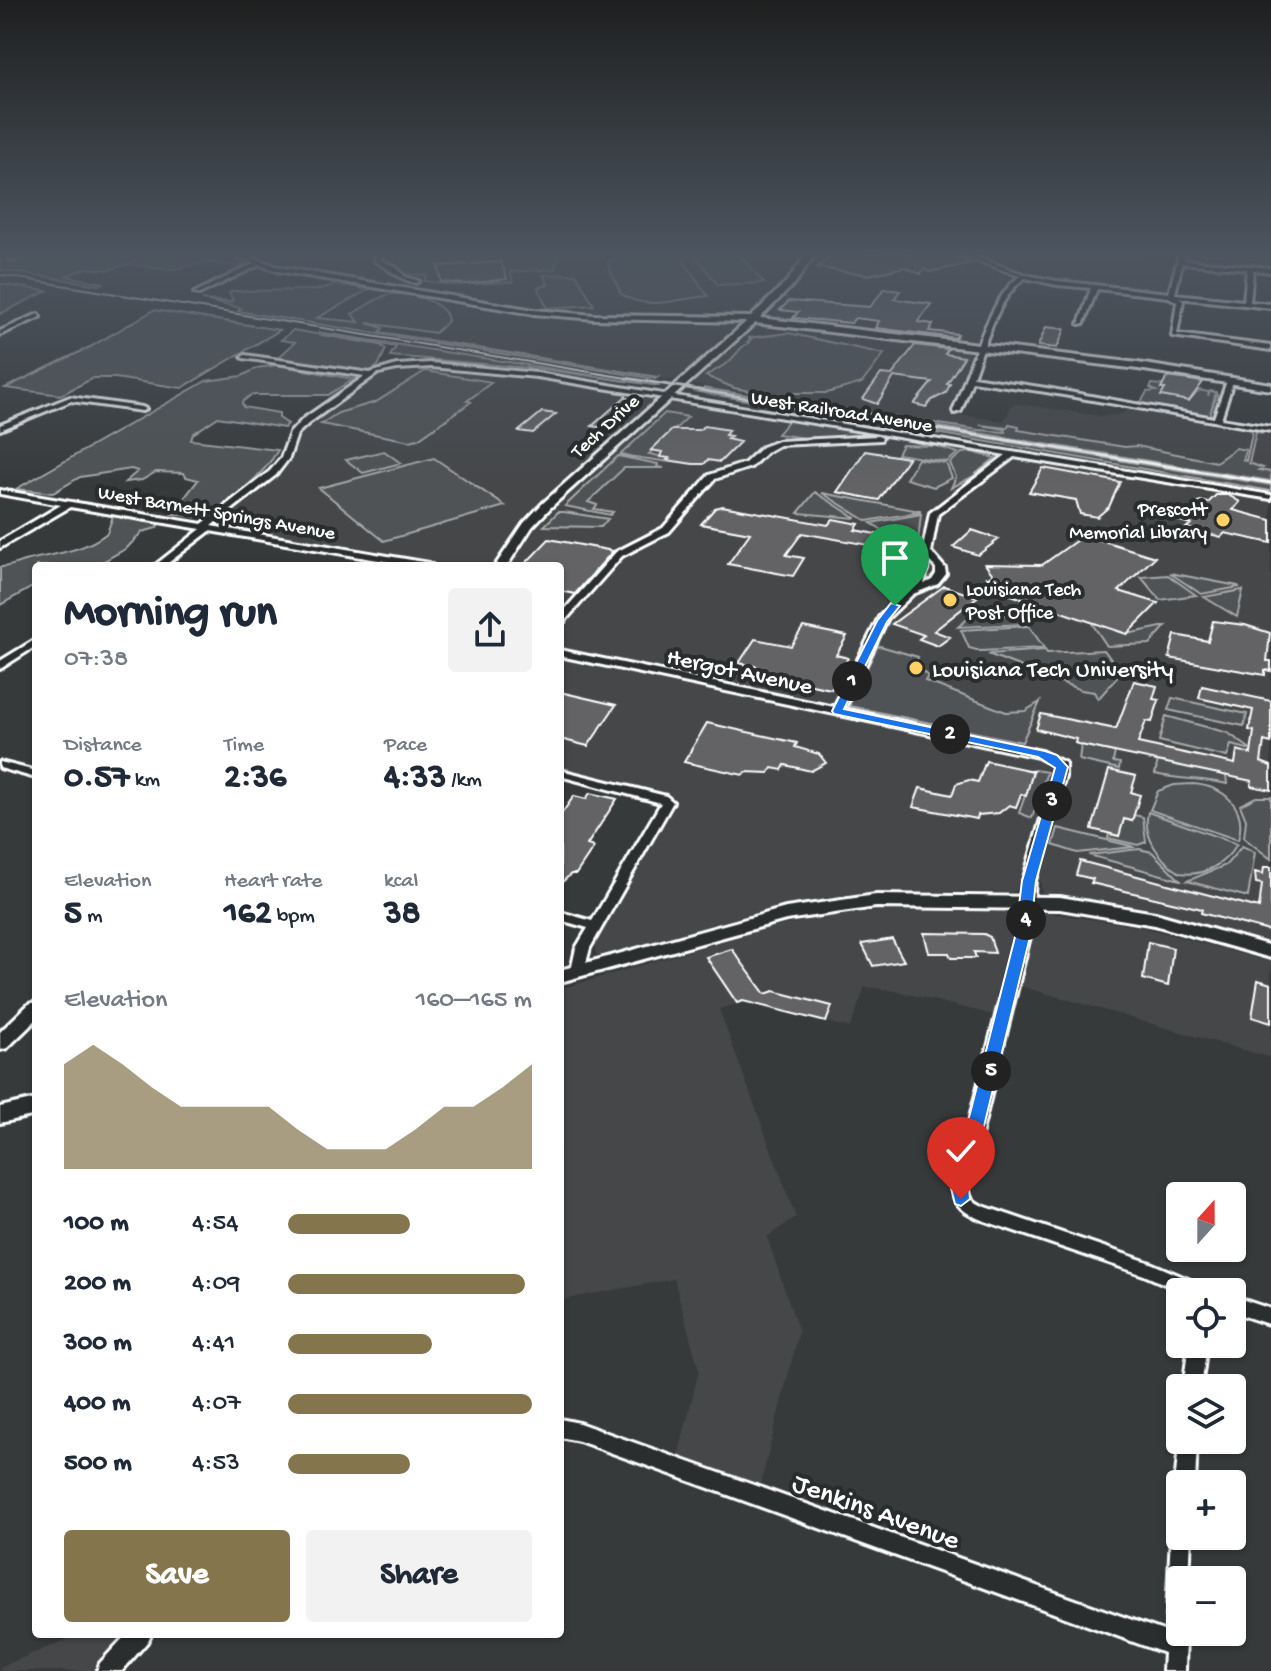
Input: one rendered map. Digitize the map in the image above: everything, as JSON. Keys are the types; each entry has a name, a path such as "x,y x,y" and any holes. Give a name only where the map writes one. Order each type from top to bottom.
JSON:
{"main road":[{"name":"Tech Drive","path":"504,562 528,525 547,505 740,332"},
{"path":"863,332 1271,387"},
{"path":"564,975 786,914 829,906 919,900 1028,901 1106,909 1271,952"},
{"path":"0,1043 32,1013"},
{"path":"0,1115 32,1108"}],"street":[{"path":"957,411 987,332"},
{"path":"1175,332 1174,335 1271,348"},
{"path":"245,357 370,375"},
{"name":"West Railroad Avenue","path":"370,375 407,365 526,373 1271,497"},
{"path":"163,562 273,473 285,458 294,433 306,421 370,375"},
{"path":"971,379 1087,395 1271,429"},
{"path":"1217,421 1230,381"},
{"path":"2,427 70,399 142,409"},
{"path":"564,616 619,554 666,530 712,477 748,465 771,446 797,440 917,438"},
{"path":"838,711 884,617 912,592 923,576 934,513 1013,454"},
{"name":"West Barnett Springs Avenue","path":"0,492 406,562"},
{"path":"0,545 68,504"},
{"path":"912,592 935,582 941,574 940,568 928,554"},
{"path":"0,666 32,645"},
{"name":"Hergot Avenue","path":"564,654 1053,758 1062,767 1031,870 1028,901"},
{"path":"0,765 32,774"},
{"path":"564,774 667,802 583,948 578,971"},
{"path":"1028,901 1007,1003 960,1188 961,1199 967,1206 988,1215 1169,1278"},
{"path":"564,917 595,926"},
{"path":"1246,1309 1271,1317"},
{"name":"Jenkins Avenue","path":"564,1429 1166,1643"},
{"path":"108,1671 137,1638"},
{"path":"1174,1671 1175,1646"}],"shaded area":[{"path":"116,332 277,332 182,388 115,378 93,378 61,395 5,388"},
{"path":"291,332 304,332 380,345 386,349 378,366 369,372 277,359 295,342 281,340"},
{"path":"318,332 660,386 541,369 390,356 396,347"},
{"path":"367,332 658,377 655,379"},
{"path":"383,332 732,332 677,381"},
{"path":"748,332 831,332 977,349 953,411 959,415 1004,421 1013,403 1101,416 1122,414 1131,406 1172,416 1271,431 1271,476 691,384"},
{"path":"892,332 982,332 976,342"},
{"path":"788,333 884,354 862,383 827,393 788,393 785,397 734,388 706,376 729,362 749,343 751,339 748,338"},
{"path":"277,365 353,379 328,395 251,395 242,402 243,407 279,413 279,418 288,424 284,428 218,417 193,434 191,440 278,450 243,490 208,513 194,516 172,514 198,480 186,477 184,473 156,472 142,480 125,482 138,471 131,469 80,477 53,493 16,489 206,381 242,376 257,368"},
{"name":"Louisiana Tech University","path":"419,367 523,375 1271,500 1271,945 1139,909 1042,893 1040,878 1023,874 1018,890 1011,892 902,892 827,898 750,914 602,956 596,954 595,945 675,798 564,771 564,562 424,562 216,525 216,521 227,511 287,463 300,432 311,421 372,377 390,370"},
{"path":"425,371 492,382 467,401 471,402 418,439 410,441 321,424 338,413 376,402"},
{"path":"1152,384 1162,385 1161,388 1165,389 1162,396 1188,401 1199,390 1209,392 1208,396 1210,391 1216,392 1209,417 1217,394 1221,397 1211,418 1131,402 1141,402 1147,392 1156,391 1150,388"},
{"path":"703,388 979,430 1006,432 1005,429 980,425 1007,428 1009,424 1019,426 1018,430 1125,447 1137,446 1216,462 1236,448 1246,450 1243,460 1246,461 1253,429 1264,433 1256,432 1249,463 1263,468 1259,470 1271,472 1271,481"},
{"path":"693,391 1271,485 1271,491"},
{"path":"665,413 688,417 649,454 669,458 670,462 620,455"},
{"path":"789,420 877,435 805,438 777,434"},
{"path":"902,445 936,446 958,453 947,462 897,454"},
{"path":"384,451 401,463 363,473 346,460"},
{"path":"972,452 995,458 972,477 951,488 956,477 950,463 962,453"},
{"path":"618,456 664,468 624,468 588,502 597,505 594,509 613,512 610,515 565,506"},
{"path":"434,458 505,506 384,541 319,488"},
{"path":"918,459 946,463 952,478 934,487 906,479"},
{"path":"815,492 856,518 798,513"},
{"path":"822,493 920,511 920,512 867,521"},
{"path":"558,512 608,519 601,527 544,526"},
{"path":"921,514 917,551 871,523"},
{"path":"113,516 159,524 157,528 142,532 127,548 102,562 32,562 32,587 0,605 0,567 67,552 107,533"},
{"path":"886,536 916,554 911,571 870,562"},
{"path":"1170,573 1238,586 1239,587 1201,594"},
{"path":"1168,575 1196,595 1160,600 1141,577"},
{"path":"1242,590 1237,617 1204,597"},
{"path":"979,609 993,617 1020,613 1027,624 958,627"},
{"path":"1091,622 1127,634 1166,626 1150,644 1107,646"},
{"path":"1029,626 1044,648 980,651 969,648 961,630"},
{"path":"880,646 918,657 915,666 928,676 925,681 1006,712 1025,711 1040,702 1022,742 849,706"},
{"path":"1045,650 1047,653 1104,650 1121,673 1098,699 1094,692 1081,690 988,654"},
{"path":"1172,698 1247,714 1244,726 1168,710"},
{"path":"1166,716 1228,733 1252,750 1231,745 1227,757 1159,741"},
{"path":"1081,745 1115,752 1113,762 1120,763 1119,769 1079,760"},
{"path":"1158,760 1226,775 1227,784 1155,774"},
{"path":"1034,770 1047,772 1032,818 1019,813"},
{"path":"1192,784 1214,789 1231,800 1240,818 1238,840 1150,810 1158,791 1174,785"},
{"path":"1256,797 1271,797 1271,859 1244,838 1246,820 1240,805"},
{"path":"1148,812 1237,844 1213,868 1197,873 1180,873 1154,847 1148,830"},
{"path":"1134,815 1143,817 1146,842 1138,845 1108,838 1109,834 1119,836 1124,819 1132,821"},
{"path":"1058,828 1133,847 1077,853 1053,845"},
{"path":"1242,846 1255,852 1248,897 1187,881 1226,865"},
{"path":"1139,849 1152,852 1180,880 1089,855"},
{"path":"894,910 996,910 1016,914 1018,920 994,1015 891,990 865,987 850,1028 744,1002 719,1009 796,1217 767,1237 799,1332 760,1486 678,1457 699,1370 674,1279 564,1299 564,988 772,927 838,915"},
{"path":"1043,912 1142,927 1271,962 1271,1058 1020,986 1037,918"},
{"path":"70,1638 122,1638 98,1671 0,1671 0,1667"}],"building":[{"path":"907,332 958,334 955,338"},
{"path":"1044,332 1064,332 1057,348 1038,346"},
{"path":"915,345 948,349 945,354 964,357 947,384 950,384 946,393 926,407 914,404 932,382 894,377 877,404 863,399 881,374 892,375"},
{"path":"1167,377 1203,382 1189,401 1161,396"},
{"path":"626,396 631,406 605,428 592,426"},
{"path":"542,412 556,414 533,433 519,431"},
{"path":"704,426 729,430 725,435 731,436 727,439 740,442 720,462 708,460 704,464 667,460 669,458 660,457 662,452 651,450 672,430 699,430"},
{"path":"865,451 908,458 879,500 837,492"},
{"path":"1043,468 1120,482 1109,507 1097,517 1080,514 1076,500 1029,492"},
{"name":"Prescott Memorial Library","path":"1216,495 1228,495 1240,502 1233,510 1271,520 1271,543 1225,533 1221,537 1186,528 1191,524 1180,521 1200,501 1208,503"},
{"path":"722,506 828,525 833,519 859,524 855,530 881,535 874,546 802,533 786,555 804,558 793,576 728,564 750,533 701,524 715,508"},
{"path":"972,530 999,539 978,555 953,547"},
{"path":"1084,535 1155,557 1119,591 1158,603 1127,634 996,590 987,577 994,576 985,564 1042,565"},
{"path":"549,539 613,551 575,594 564,592 564,562 527,562"},
{"path":"944,586 977,597 934,631 950,637 938,646 919,639 924,635 892,624"},
{"path":"1213,621 1245,625 1270,633 1267,661 1271,661 1271,671 1265,670 1265,675 1169,658 1175,635 1208,641"},
{"path":"803,627 847,636 836,655 848,658 831,689 754,673 759,667 739,663 755,639 791,646"},
{"path":"1134,681 1157,686 1153,699 1159,700 1152,722 1146,721 1138,743 1235,764 1237,750 1251,754 1254,731 1249,730 1253,710 1199,698 1202,686 1271,701 1271,743 1264,741 1261,762 1271,766 1271,790 1251,786 1252,781 1081,745 1075,743 1076,739 1036,729 1041,714 1116,729"},
{"path":"564,693 616,705 588,746 564,740"},
{"path":"707,723 797,743 795,747 819,754 826,763 811,771 785,765 782,770 772,768 769,773 745,772 743,775 684,762"},
{"path":"986,761 1033,771 1026,796 1021,794 1016,807 1009,805 999,813 978,815 977,819 913,807 920,788 952,795 956,784 969,780 978,782"},
{"path":"1109,770 1136,776 1131,792 1140,795 1132,821 1124,819 1119,836 1092,829"},
{"path":"590,793 617,799 587,845 594,847 576,874 564,880 564,810 574,796 586,799"},
{"path":"1080,861 1259,908 1262,884 1256,883 1255,872 1263,874 1264,867 1271,867 1271,927 1269,931 1201,913 1202,909 1091,883 1093,879 1076,875"},
{"path":"924,933 984,934 990,937 995,953 974,952 976,958 951,958 949,953 929,953"},
{"path":"892,939 904,961 873,966 862,944"},
{"path":"1148,942 1173,948 1168,986 1143,979"},
{"path":"732,949 765,994 774,991 832,1006 826,1022 743,1001 737,1003 706,957"},
{"path":"1258,980 1271,984 1271,1023 1252,1017"}],"railway":[{"path":"347,332 639,380"},
{"path":"626,378 1271,483"}],"place":[{"name":"Prescott Memorial Library","path":"1223,520"},
{"name":"Louisiana Tech Post Office","path":"950,600"},
{"name":"Louisiana Tech University","path":"916,668"}],"route":[{"path":"895,606 884,617 838,711 1041,754 1053,758 1062,767 1029,881 1023,937 960,1188 961,1199"}]}
